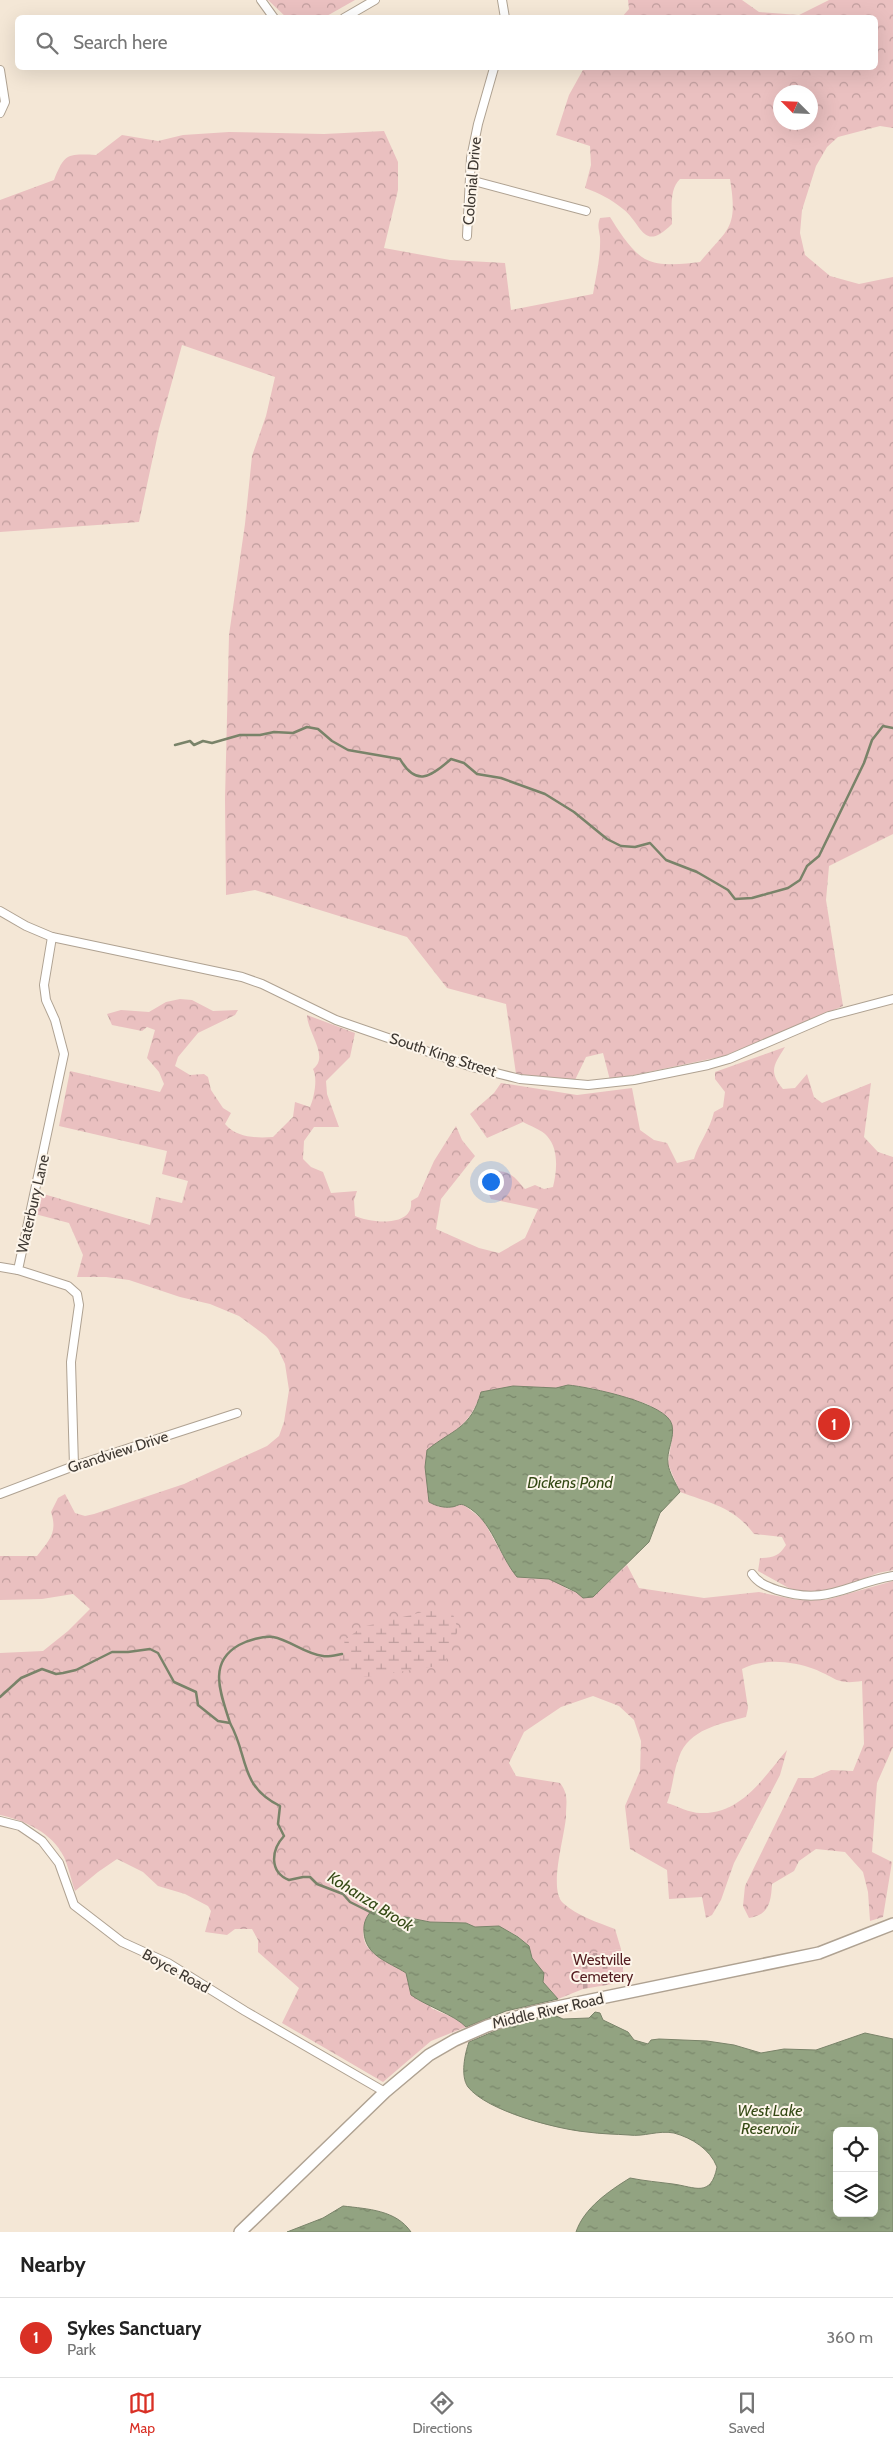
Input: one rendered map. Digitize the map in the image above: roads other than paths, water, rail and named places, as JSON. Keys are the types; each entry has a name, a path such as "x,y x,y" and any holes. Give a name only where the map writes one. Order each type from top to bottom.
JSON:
{"main road":[{"name":"Middle River Road","path":"240,2232 385,2092 415,2066 446,2044 505,2020 547,2008 819,1953 893,1924"}],"street":[{"path":"261,0 272,15"},
{"path":"349,15 375,0"},
{"path":"502,0 504,15"},
{"path":"0,70 5,102 0,113"},
{"name":"Colonial Drive","path":"467,236 471,158 478,124 493,70"},
{"path":"470,180 586,211"},
{"name":"South King Street","path":"0,911 26,926 52,937 242,977 262,984 336,1020 472,1067 520,1079 565,1084 612,1084 708,1065 729,1059 829,1016 893,999"},
{"name":"Waterbury Lane","path":"52,937 44,985 46,1000 55,1020 64,1054 18,1270 68,1286 77,1294 80,1305 71,1362 74,1466"},
{"path":"0,1268 18,1270"},
{"name":"Grandview Drive","path":"0,1494 74,1466 237,1413"},
{"path":"752,1574 756,1580 765,1586 796,1596 827,1595 893,1576"},
{"name":"Boyce Road","path":"0,1821 20,1826 42,1841 59,1863 74,1905 115,1936 168,1963 385,2092"}],"water":[{"name":"Dickens Pond","path":"568,1385 593,1389 643,1403 667,1417 673,1430 668,1464 680,1492 660,1513 649,1542 593,1597 583,1598 576,1592 549,1579 517,1577 510,1568 489,1529 475,1512 464,1505 446,1507 437,1506 429,1502 425,1467 427,1450 466,1421 472,1414 481,1392 513,1386 556,1388"},
{"path":"374,1908 392,1920 405,1917 430,1922 466,1923 475,1927 499,1926 529,1946 532,1958 544,1973 543,1982 558,1999 506,2011 466,2027 455,2018 411,1995 406,1973 373,1953 365,1940 364,1925 367,1916"},
{"name":"West Lake Reservoir","path":"595,2012 600,2013 603,2020 628,2032 634,2040 648,2044 651,2040 659,2039 707,2041 734,2045 761,2053 784,2049 816,2050 865,2033 893,2039 893,2232 576,2232 585,2215 598,2201 630,2178 701,2188 711,2183 717,2167 710,2155 700,2145 681,2135 668,2132 635,2135 603,2134 558,2127 523,2117 490,2104 477,2096 468,2087 464,2071 469,2042 509,2025 554,2015 563,2019 589,2018"},
{"path":"343,2206 372,2210 389,2215 398,2219 411,2232 287,2232 323,2218"}],"waterway":[{"path":"175,745 190,741 194,745 203,741 212,743 240,735 260,735 274,732 293,733 307,727 318,729 332,741 348,750 400,759 406,768 418,776 424,776 437,771 451,759 464,763 477,774 501,778 545,794 574,812 607,839 621,846 635,847 650,843 666,860 697,872 728,890 735,899 752,898 788,888 800,880 807,866 819,856 864,763 872,740 883,726 893,728"},
{"path":"230,1723 220,1690 220,1670 229,1652 239,1645 256,1639 273,1637 316,1655 342,1654"},
{"name":"Kohanza Brook","path":"0,1697 21,1678 42,1669 56,1674 76,1670 112,1652 150,1649 158,1653 174,1682 196,1692 198,1705 218,1721 230,1723 251,1780 267,1798 280,1806 278,1824 284,1836 276,1848 274,1860 278,1872 289,1880 310,1877 317,1884 343,1894 350,1902 374,1914"}],"place":[{"name":"Sykes Sanctuary","path":"834,1424"}],"park label":[{"name":"Westville Cemetery","path":"602,1968"}]}
